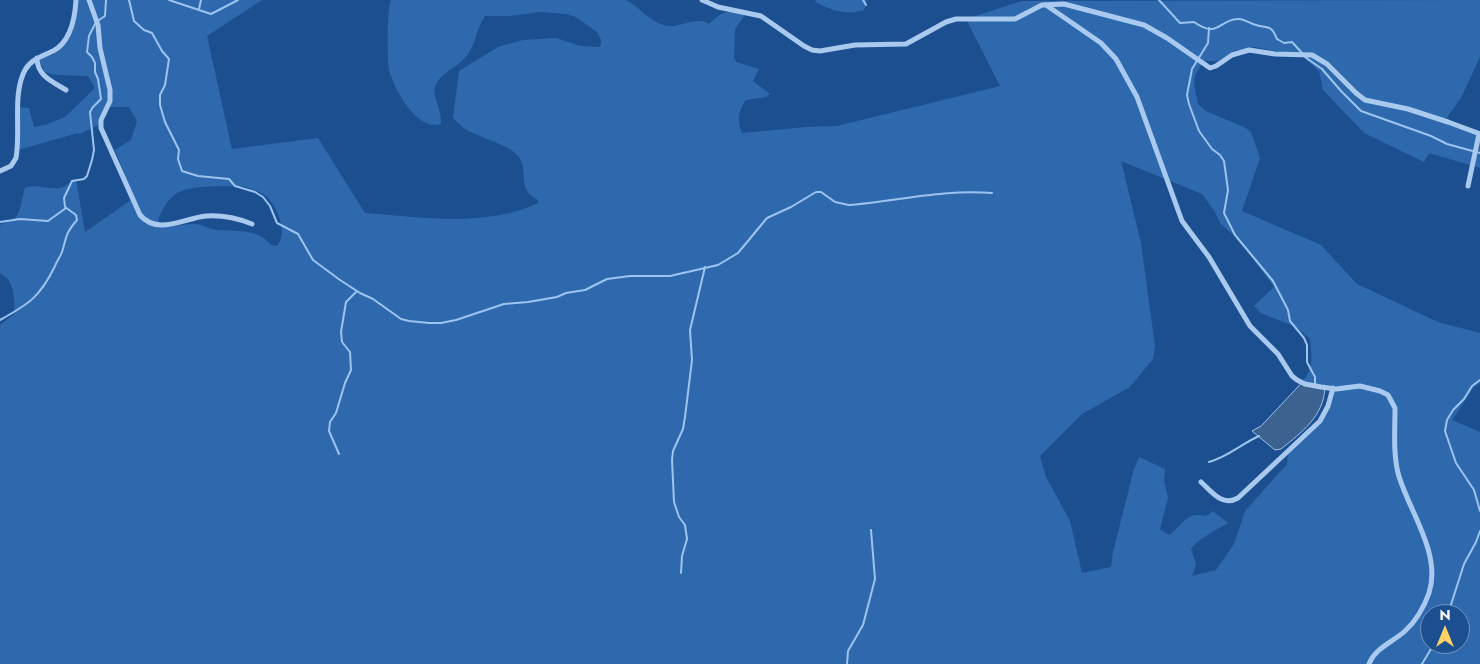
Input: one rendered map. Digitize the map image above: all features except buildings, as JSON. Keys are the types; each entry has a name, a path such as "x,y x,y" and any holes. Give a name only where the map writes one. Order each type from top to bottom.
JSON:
{"street":[{"path":"0,171 11,166 15,161 20,86 26,68 37,58 64,43 73,19 76,0"},
{"path":"89,0 98,25 100,48 110,90 110,101 101,120 102,132 140,215 147,222 162,226 208,216 233,217 252,224"},
{"path":"702,0 718,7 761,16 804,46 820,51 855,45 906,44 946,22 963,18 1015,19 1037,7 1064,4 1134,21 1152,29 1195,56 1207,68 1212,68 1237,53 1255,50 1275,54 1312,56 1327,64 1365,100 1399,107 1480,134 1468,186"},
{"path":"1046,5 1101,43 1116,59 1137,96 1182,221 1209,257 1250,326 1278,354 1288,370 1297,380 1314,386 1332,388 1366,387 1384,393 1392,400 1395,408 1395,446 1398,472 1431,560 1431,582 1422,609 1405,631 1381,648 1369,664"},
{"path":"37,58 38,68 44,76 66,90"},
{"path":"1201,482 1222,500 1234,501 1320,421 1328,406 1332,388"}],"shaded area":[{"path":"75,0 262,0 207,36 232,149 318,138 365,213 453,219 496,216 518,211 538,203 538,200 531,196 527,190 521,161 514,152 465,129 453,118 459,71 498,47 523,40 556,38 581,46 599,47 601,40 597,32 576,17 566,14 540,12 510,16 485,16 468,54 460,63 441,77 435,87 441,124 432,125 423,122 408,107 401,98 389,70 388,34 391,0 626,0 658,23 670,26 696,21 709,24 721,14 729,12 744,14 735,29 734,57 736,62 759,69 753,81 770,94 766,97 746,100 739,116 742,133 837,126 1000,86 966,19 1022,1 1480,0 1480,57 1462,96 1446,119 1480,134 1480,168 1429,153 1424,162 1364,133 1323,90 1319,71 1303,57 1255,47 1234,51 1218,61 1205,61 1202,63 1195,76 1194,84 1198,104 1206,111 1244,127 1251,132 1260,158 1242,211 1321,245 1357,284 1438,322 1480,333 1480,383 1474,387 1452,420 1480,432 1480,664 0,664 0,325 14,314 14,306 11,284 0,273 0,225 18,215 25,188 31,186 62,187 76,179 85,232 134,198 115,150 131,140 137,121 129,107 108,107 99,125 79,134 18,150 18,107 29,108 34,127 45,125 65,117 95,88 88,76 56,75 45,72 40,62 40,56 53,55 72,29","holes":["1121,161 1202,194 1215,212 1220,223 1240,241 1274,287 1254,306 1261,313 1296,327 1310,339 1311,362 1309,372 1302,383 1334,389 1330,406 1324,415 1288,452 1287,464 1245,511 1234,544 1216,570 1192,576 1196,564 1191,549 1202,538 1228,523 1213,511 1206,516 1193,515 1189,517 1169,535 1160,529 1168,498 1164,481 1165,469 1139,457 1134,469 1111,567 1082,573 1070,521 1046,477 1040,456 1082,414 1130,387 1153,359 1155,346 1141,243","243,186 266,196 279,215 282,235 277,246 271,245 254,233 217,230 195,224 164,225 160,224 158,219 171,198 188,189 197,187"]},
{"path":"816,0 867,0 864,10 846,12 833,10 815,2"},
{"path":"1302,383 1325,388 1320,407 1316,416 1304,430 1281,449 1275,450 1252,431 1261,426"}],"waterway":[{"path":"0,320 33,299 39,292 50,277 62,252 68,232 77,220 76,215 65,207 64,198 72,181 84,179 87,176 92,160 94,150 90,112 101,99 95,63 87,52 89,36 96,22 105,16 106,0"},
{"path":"129,0 134,21 144,30 152,33 169,59 165,85 160,95 160,105 165,122 179,150 178,159 182,171 198,176 229,179 235,186 255,192 263,197 270,206 277,223 298,234 313,260 360,293 373,299 401,319 409,321 441,323 504,304 557,297 566,293 585,290 607,279 630,276 670,276 718,265 738,253 767,218 791,207 816,192 821,192 835,202 849,205 938,194 992,193"},
{"path":"169,0 211,14 238,0"},
{"path":"199,9 201,0"},
{"path":"863,0 866,5"},
{"path":"1159,0 1180,23 1194,22 1202,27 1213,29 1231,20 1242,19 1269,28 1277,39 1284,43 1292,42 1302,53"},
{"path":"1209,28 1208,43 1192,69 1187,95 1189,104 1199,131 1212,149 1224,161 1228,190 1224,213 1235,235 1273,281 1288,310 1290,321 1304,338 1307,345 1307,362 1315,377 1315,385"},
{"path":"1305,57 1322,69 1361,111 1431,136 1447,144 1480,153"},
{"path":"0,222 20,219 48,221 66,208"},
{"path":"681,573 682,556 687,539 685,525 679,517 674,502 672,460 673,451 683,429 692,360 690,330 705,267"},
{"path":"339,454 329,431 330,422 336,413 351,370 350,352 342,342 341,332 346,302 357,291"},
{"path":"1480,380 1472,386 1464,399 1453,410 1447,420 1445,431 1456,463 1474,490 1480,511"},
{"path":"1209,462 1222,457 1259,436"},
{"path":"847,664 848,651 863,625 875,579 871,530"},
{"path":"1451,604 1464,564 1480,531"},
{"path":"1422,664 1428,654"}]}
